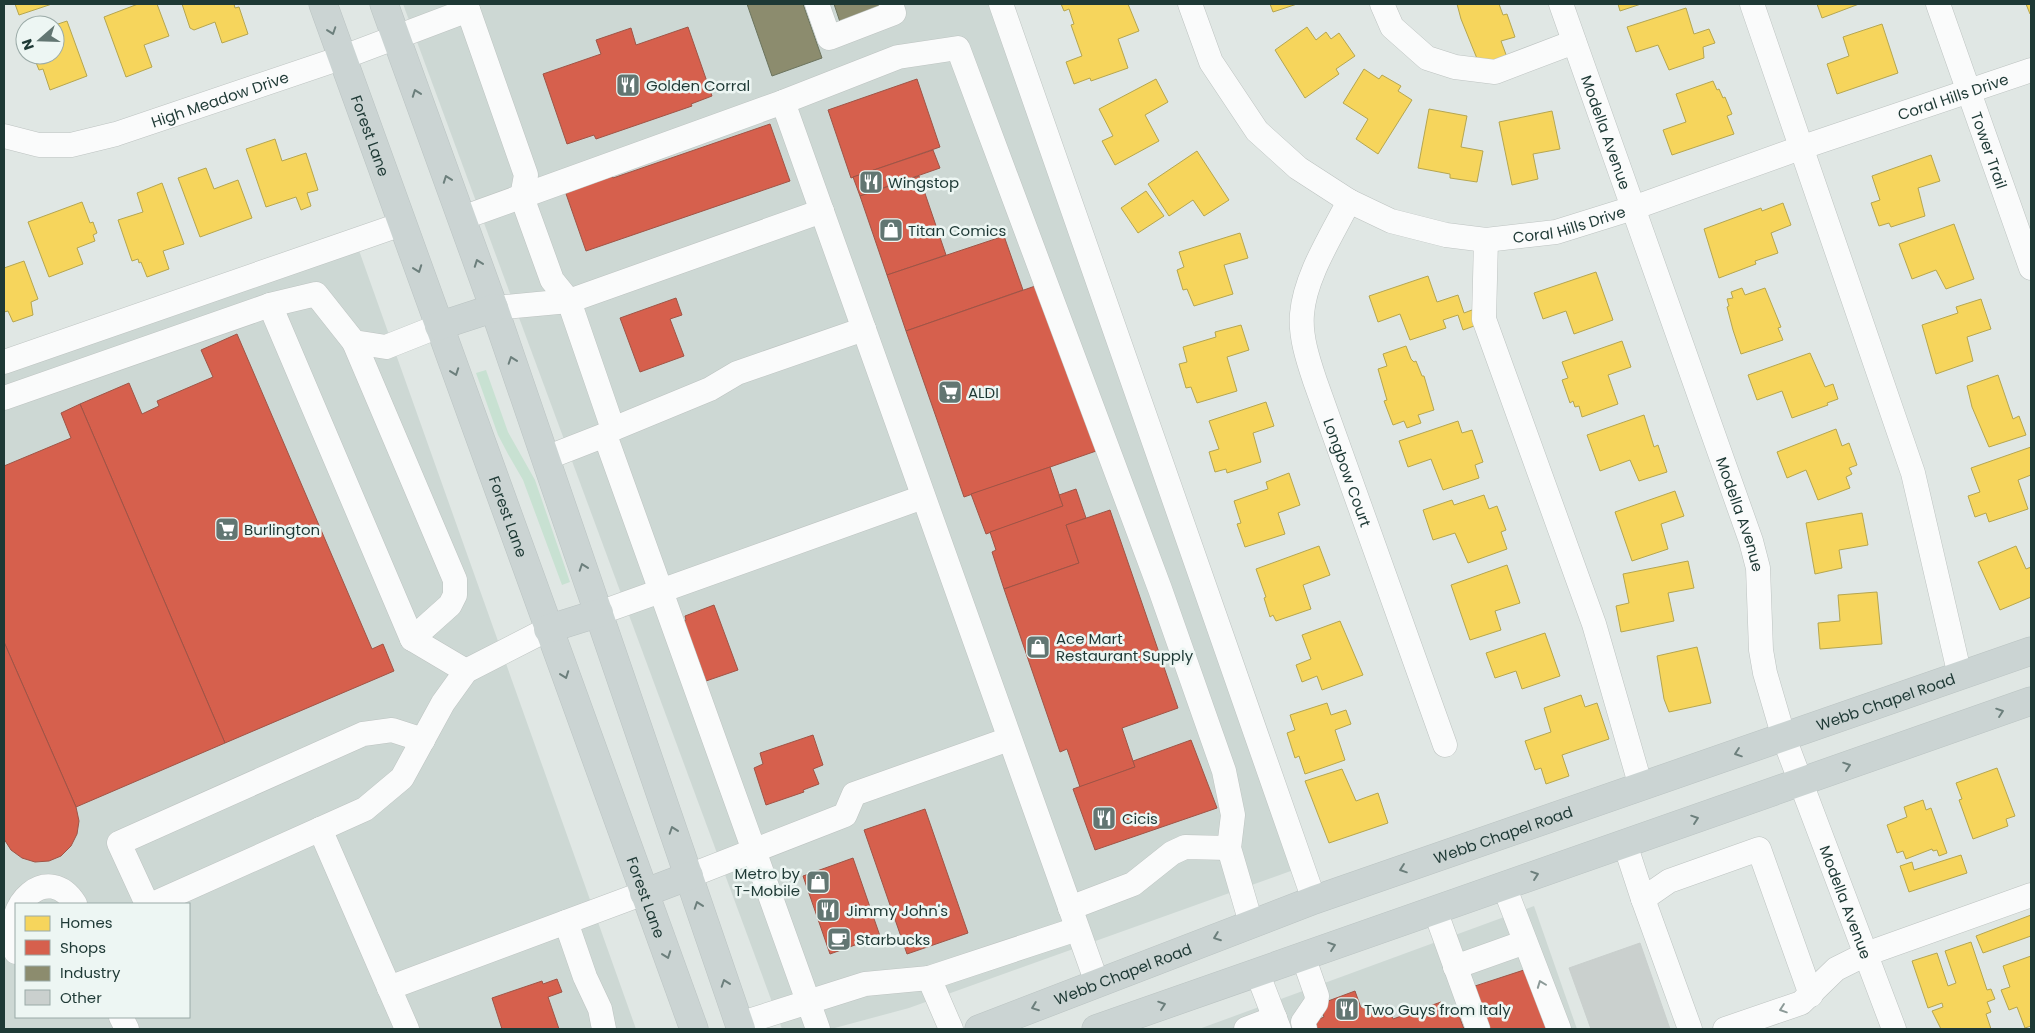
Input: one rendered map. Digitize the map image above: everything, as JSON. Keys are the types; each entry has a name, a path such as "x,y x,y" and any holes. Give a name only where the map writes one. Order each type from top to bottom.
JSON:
{"main road":[{"name":"Forest Lane","path":"323,4 694,1029"},
{"path":"384,4 494,308 740,1026"},
{"path":"439,326 494,308"},
{"path":"548,629 599,613"},
{"name":"Webb Chapel Road","path":"980,1029 1314,900 2031,651"},
{"path":"1097,983 1111,1027 1257,972 2031,702"},
{"path":"644,893 689,876"}],"street":[{"path":"817,4 829,38 894,13 890,4"},
{"path":"1001,4 1314,900"},
{"name":"Coral Hills Drive","path":"1190,4 1211,62 1257,131 1298,168 1348,201 1391,221 1446,235 1486,240 1556,232 1632,208 1802,147 2031,70"},
{"path":"1382,4 1392,27 1427,58 1455,67 1495,72 1574,42"},
{"name":"Modella Avenue","path":"1561,4 1751,541 1758,568 1761,650 1765,673 1784,738 1894,1029"},
{"path":"1752,4 1914,473 1960,676"},
{"name":"Tower Trail","path":"1938,4 2031,268"},
{"name":"High Meadow Drive","path":"4,136 39,145 70,145 116,134 341,58 396,38 467,7"},
{"path":"467,7 526,175 522,197 552,280 569,301 660,591 818,1029"},
{"path":"462,218 783,102 898,57 958,48 1160,589 1224,771 1233,814 1229,848 1251,924"},
{"path":"783,102 1097,983"},
{"name":"Longbow Court","path":"1348,201 1307,285 1302,314 1305,349 1444,745"},
{"path":"494,308 569,301 822,211"},
{"path":"4,362 402,224"},
{"path":"1486,240 1484,320 1594,624 1641,787"},
{"path":"4,398 270,305 316,294 354,342 455,580 455,595 450,605 412,639"},
{"path":"270,305 412,639 466,671"},
{"path":"354,342 386,347 439,326"},
{"path":"546,458 710,389 737,373 864,329"},
{"path":"599,613 924,497"},
{"path":"156,903 365,808 402,778 444,703 466,671 548,629"},
{"path":"147,903 119,843 363,734 392,730 423,740"},
{"path":"689,876 846,815 854,794 1010,739"},
{"path":"320,829 407,1029"},
{"path":"1625,844 1690,1029"},
{"path":"740,1026 865,984 930,978 1074,919 1133,884 1172,853 1185,846 1229,848"},
{"path":"1643,899 1669,881 1759,850 1811,994"},
{"path":"15,951 9,943 5,931 5,918 9,906 17,896 27,889 39,886 52,887 64,892 74,903"},
{"path":"1504,886 1558,1029"},
{"path":"389,988 644,893"},
{"path":"1725,1029 1801,1003 1836,969 1866,954 2031,895"},
{"path":"1435,910 1478,1029"},
{"path":"566,922 585,977 600,1009 604,1029"},
{"path":"1455,967 1525,942"},
{"path":"1303,956 1317,996 1316,1003 1303,1022 1305,1029"},
{"path":"1246,1029 1277,1024 1257,972"},
{"path":"930,978 951,1029"}],"shaded area":[{"path":"403,4 990,4 1299,868 909,1008 831,1029 782,1029"},
{"path":"356,242 636,1029 4,1029 4,367"},
{"path":"1534,906 1577,1029 1199,1029"}],"green space":[{"path":"486,370 508,432 535,480 570,582 562,585 523,480 498,435 476,373"}],"building: Homes":[{"path":"15,4 52,4 19,15"},
{"path":"138,4 157,4 169,36 144,45 152,67 126,77 104,17"},
{"path":"182,4 234,4 235,8 239,7 248,34 222,43 215,22 194,30 190,28"},
{"path":"1061,4 1128,4 1139,31 1118,39 1128,68 1091,81 1090,78 1074,84 1066,62 1082,56 1071,25 1074,24 1069,9 1064,11"},
{"path":"1270,4 1297,4 1273,12"},
{"path":"1457,4 1499,4 1503,15 1507,14 1515,37 1501,41 1508,60 1480,66"},
{"path":"1618,4 1641,4 1620,11"},
{"path":"1817,4 1859,4 1822,18"},
{"path":"2026,4 2031,4 2031,14 2030,14"},
{"path":"1686,8 1694,34 1709,29 1715,43 1703,47 1704,58 1669,70 1658,45 1636,52 1627,27"},
{"path":"67,21 87,76 50,90 43,69 39,70 37,65 65,65 65,22"},
{"path":"1882,24 1898,73 1837,94 1827,64 1849,56 1843,37"},
{"path":"1307,27 1316,40 1326,32 1331,39 1339,33 1355,56 1336,69 1339,74 1305,98 1275,50"},
{"path":"1364,69 1379,79 1382,75 1401,86 1398,91 1412,100 1378,154 1356,139 1368,119 1343,103"},
{"path":"1156,79 1168,102 1145,115 1159,141 1115,165 1102,141 1113,136 1099,109"},
{"path":"1713,81 1723,98 1725,97 1732,114 1727,116 1734,134 1672,155 1663,130 1686,122 1676,94"},
{"path":"1429,109 1467,116 1461,147 1483,151 1477,182 1450,178 1450,174 1418,168"},
{"path":"1552,111 1560,149 1533,154 1538,179 1512,185 1499,122"},
{"path":"275,139 282,161 306,153 318,190 307,193 311,206 301,210 296,197 266,207 246,149"},
{"path":"1197,151 1229,200 1204,216 1193,200 1169,216 1148,184"},
{"path":"1931,155 1940,181 1918,188 1925,216 1891,227 1889,223 1879,226 1871,203 1880,200 1872,176"},
{"path":"206,168 214,189 238,180 252,218 200,237 178,178"},
{"path":"162,183 184,244 163,251 169,269 147,277 141,262 139,263 138,259 132,261 118,220 143,212 137,193"},
{"path":"1146,191 1164,216 1138,233 1121,208"},
{"path":"82,202 90,223 93,222 97,233 93,235 95,241 77,248 83,264 49,277 28,222"},
{"path":"1783,203 1791,225 1771,233 1778,253 1755,261 1756,264 1719,278 1704,229 1761,208 1762,211"},
{"path":"1954,224 1974,279 1946,289 1936,270 1912,279 1899,244"},
{"path":"1240,233 1248,258 1224,265 1233,294 1194,306 1187,289 1183,290 1177,270 1184,267 1179,252"},
{"path":"24,261 38,299 31,302 33,315 13,322 8,311 4,312 4,268"},
{"path":"1596,272 1613,320 1574,334 1566,311 1543,319 1534,293"},
{"path":"1428,276 1437,302 1458,295 1464,313 1472,310 1477,325 1463,330 1458,315 1443,320 1446,328 1410,340 1400,314 1378,322 1369,296"},
{"path":"1742,288 1745,295 1765,288 1781,327 1778,328 1783,340 1741,354 1727,307 1729,306 1727,299 1733,298 1731,292"},
{"path":"1981,299 1991,329 1967,337 1973,361 1936,374 1922,325 1958,313 1956,307"},
{"path":"1241,325 1249,350 1227,357 1237,391 1197,403 1191,387 1186,388 1179,364 1187,362 1183,347 1216,337 1215,332"},
{"path":"1622,341 1631,367 1608,375 1618,404 1582,417 1579,406 1575,407 1573,401 1570,403 1562,380 1568,378 1562,362"},
{"path":"1406,346 1411,359 1414,362 1416,361 1422,376 1424,376 1434,410 1418,415 1421,423 1407,428 1404,421 1393,425 1384,401 1387,400 1378,369 1387,366 1383,354"},
{"path":"1810,353 1825,387 1833,384 1838,399 1827,403 1828,405 1792,418 1782,391 1757,400 1748,375"},
{"path":"1998,375 2013,419 2019,416 2026,435 1989,447 1972,407 1967,386"},
{"path":"1266,402 1274,426 1253,433 1261,462 1227,473 1226,469 1215,472 1209,452 1219,449 1209,421"},
{"path":"1644,415 1654,447 1658,445 1667,472 1639,481 1630,460 1600,471 1587,435"},
{"path":"1458,421 1462,433 1472,430 1483,462 1475,465 1479,478 1443,490 1431,459 1408,467 1399,441"},
{"path":"1836,429 1842,446 1849,443 1857,465 1849,468 1852,474 1846,477 1850,488 1818,500 1806,470 1787,478 1777,452"},
{"path":"2031,447 2031,475 2018,480 2028,509 1989,522 1986,513 1975,517 1968,496 1980,492 1971,468"},
{"path":"1289,473 1300,505 1278,513 1285,534 1245,547 1237,524 1241,523 1234,501 1268,489 1266,482"},
{"path":"1675,491 1684,516 1661,524 1668,549 1632,561 1615,512"},
{"path":"1484,495 1489,509 1497,506 1506,530 1501,532 1507,549 1468,563 1455,533 1433,540 1423,510 1452,500 1454,505"},
{"path":"1862,513 1868,545 1839,550 1842,568 1815,574 1806,523"},
{"path":"1319,546 1330,575 1303,585 1311,609 1276,621 1273,615 1270,617 1264,598 1266,597 1256,569"},
{"path":"2016,546 2026,569 2031,567 2031,597 2000,610 1978,562"},
{"path":"1688,561 1694,588 1668,593 1674,621 1621,632 1616,606 1629,603 1623,574"},
{"path":"1507,565 1520,603 1495,611 1501,630 1470,640 1451,585"},
{"path":"1877,592 1882,644 1820,649 1818,623 1840,621 1838,595"},
{"path":"1340,621 1363,675 1322,690 1317,676 1302,682 1296,665 1311,659 1302,635"},
{"path":"1545,633 1560,676 1522,689 1516,671 1495,678 1486,653"},
{"path":"1697,647 1711,703 1669,712 1664,699 1657,656"},
{"path":"1581,695 1585,707 1597,703 1609,739 1562,755 1569,776 1546,784 1541,768 1535,770 1525,741 1551,732 1544,708"},
{"path":"1327,703 1331,715 1346,710 1351,724 1335,730 1345,760 1305,774 1299,756 1295,758 1287,733 1295,730 1290,715"},
{"path":"1997,768 2015,816 2006,819 2008,826 1973,839 1959,800 1962,799 1956,783"},
{"path":"1342,769 1356,801 1378,793 1388,823 1329,843 1305,781"},
{"path":"1923,800 1926,810 1931,808 1947,853 1939,856 1937,850 1933,851 1932,849 1906,859 1903,851 1897,853 1887,825 1907,817 1904,807"},
{"path":"1961,855 1967,873 1909,892 1900,866 1912,862 1914,870"},
{"path":"2031,915 2031,936 1983,953 1976,936"},
{"path":"1971,942 1987,990 1991,989 1995,999 1987,1002 1991,1012 1986,1014 1991,1029 1941,1029 1932,1011 1943,1007 1942,1003 1928,1008 1912,961 1937,953 1948,986 1956,983 1945,951"},
{"path":"2031,956 2031,1026 2025,1028 2017,1007 2009,1010 2001,990 2010,987 2003,966"}],"building: Shops":[{"name":"Golden Corral","path":"688,27 712,96 691,104 692,106 596,139 594,135 567,144 543,74 601,54 596,40 631,28 636,45"},
{"path":"917,79 940,147 851,178 828,110"},
{"path":"770,124 790,181 586,251 564,188 611,172 613,178"},
{"path":"933,150 940,168 860,196 853,177"},
{"path":"919,176 946,255 887,275 860,196"},
{"path":"1004,236 1023,290 906,331 887,275"},
{"path":"1041,284 1099,450 964,497 906,331"},
{"path":"676,298 682,315 670,319 684,356 640,372 620,318"},
{"name":"Burlington","path":"237,334 372,649 383,644 394,671 225,743 80,404 129,383 142,414 159,406 157,401 213,377 201,350"},
{"path":"80,404 225,743 76,807 4,642 4,466 71,438 61,413"},
{"path":"1050,467 1063,506 986,534 971,494"},
{"path":"1076,489 1086,518 1066,525 1079,563 1004,589 992,552 996,550 990,532 1063,506 1059,495"},
{"path":"1110,510 1178,708 1122,728 1135,767 1080,787 1067,749 1060,752 1004,589 1079,563 1066,525"},
{"path":"714,605 738,670 706,681 684,621 686,620 685,616"},
{"path":"4,642 76,807 79,821 77,834 71,846 61,856 49,861 35,862 22,858 11,850 4,839"},
{"path":"813,735 823,765 813,769 819,784 803,790 804,792 766,805 754,768 763,764 760,753"},
{"path":"1191,740 1217,808 1095,850 1073,789 1135,767 1133,761"},
{"path":"925,809 968,933 907,954 864,830"},
{"path":"853,858 880,936 830,954 803,876"},
{"path":"1527,969 1548,1029 1490,1029 1475,986"},
{"path":"557,979 562,992 548,997 559,1029 502,1029 492,998 542,981 543,984"},
{"name":"Two Guys from Italy","path":"1355,991 1361,1008 1370,1005 1372,1011 1388,1005 1393,1019 1441,1002 1445,1012 1456,1008 1464,1029 1312,1029 1310,1023 1324,1017 1320,1004"}],"building: Industry":[{"path":"747,4 803,4 822,58 772,76"},
{"path":"834,4 879,4 881,11 841,25"}],"building: Other":[{"path":"1640,943 1670,1029 1591,1029 1569,968"}],"place":[{"name":"Golden Corral","path":"628,85"},
{"name":"Wingstop","path":"871,182"},
{"name":"Titan Comics","path":"891,230"},
{"name":"ALDI","path":"950,392"},
{"name":"Burlington","path":"227,529"},
{"name":"Ace Mart Restaurant Supply","path":"1038,647"},
{"name":"Cicis","path":"1104,818"},
{"name":"Metro by T-Mobile","path":"818,882"},
{"name":"Jimmy John's","path":"828,910"},
{"name":"Starbucks","path":"839,939"},
{"name":"Two Guys from Italy","path":"1347,1009"}]}
